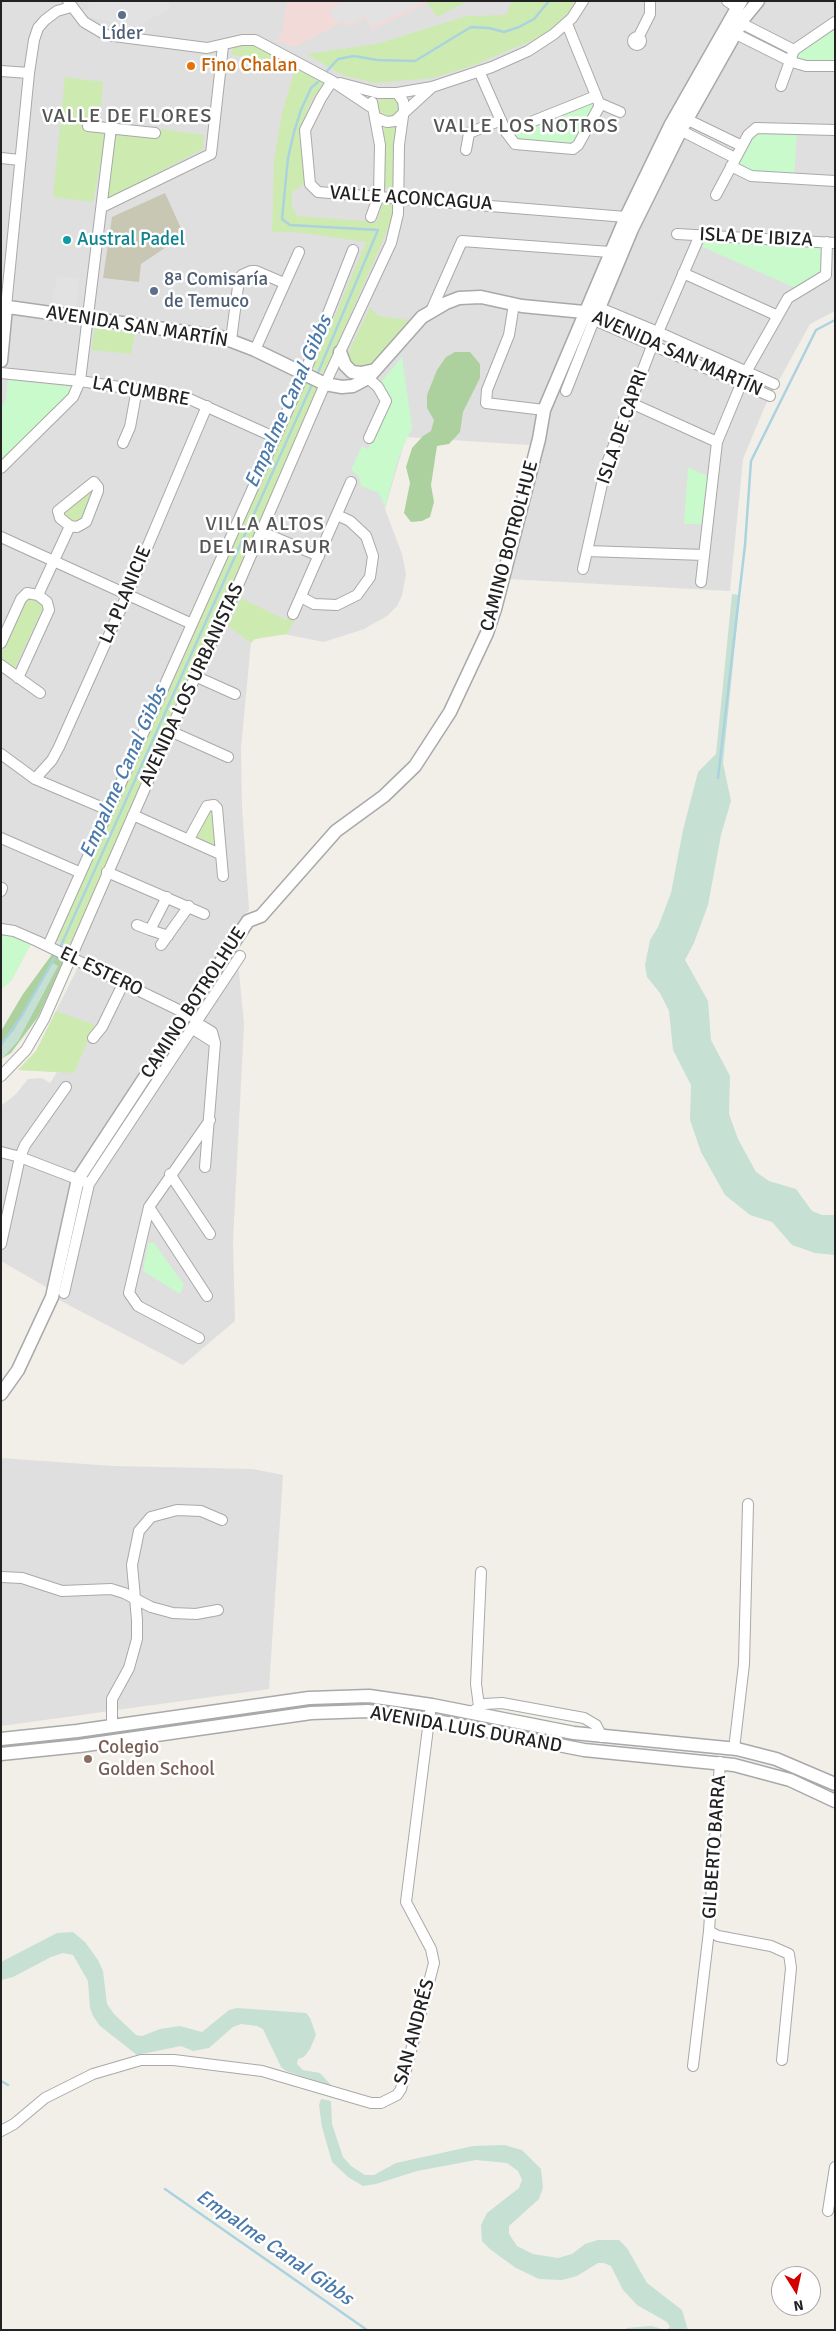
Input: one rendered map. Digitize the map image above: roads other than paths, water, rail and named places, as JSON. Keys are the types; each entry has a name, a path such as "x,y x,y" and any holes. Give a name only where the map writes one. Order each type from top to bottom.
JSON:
{"street":[{"path":"332,81 378,93 397,93 432,87 480,71 528,51 567,24 583,1"},
{"path":"638,38 650,14 650,1"},
{"name":"CAMINO BOTROLHUE","path":"566,391 593,313 610,252 626,216 679,123 734,16 758,1"},
{"path":"1,361 4,307 34,40 38,28 51,15 70,4 84,22 106,34 198,48 223,46 242,40 255,40 332,81 371,107 377,118 380,145 379,195 371,217"},
{"path":"734,16 794,50"},
{"path":"734,16 792,62 806,66 835,66"},
{"path":"781,86 792,62 794,50 835,22"},
{"path":"480,71 506,132 515,144 573,148 578,145 599,108 567,24"},
{"path":"102,207 211,154 223,46"},
{"path":"1,71 29,73"},
{"name":"VALLE ACONCAGUA","path":"332,81 320,98 305,130 310,184 318,192 379,195 626,216"},
{"path":"377,118 392,122 432,87"},
{"path":"371,107 378,93"},
{"name":"AVENIDA LOS URBANISTAS","path":"1,1076 18,1060 33,1040 68,957 262,532 323,383 340,352 391,243 397,223 399,145 404,101 397,93"},
{"path":"506,132 597,100 620,112"},
{"path":"466,150 469,133 501,120"},
{"path":"679,123 720,135 742,146"},
{"path":"679,123 750,176 835,181"},
{"name":"CAMINO BOTROLHUE","path":"1,1394 18,1370 52,1297 84,1182 187,1013 248,922 261,916 336,831 384,796 415,766 440,731 487,633 539,439 544,410 593,313 679,123"},
{"path":"88,126 155,133"},
{"path":"1,468 73,397 80,381 111,128"},
{"path":"716,195 748,135 756,128 835,130"},
{"path":"713,147 720,135"},
{"path":"1,158 20,160"},
{"name":"ISLA DE IBIZA","path":"677,234 831,242"},
{"name":"ISLA DE CAPRI","path":"583,568 606,466 652,346 700,235"},
{"path":"431,311 462,241 610,252"},
{"path":"701,582 717,442 740,383 788,298 826,275 831,242"},
{"name":"AVENIDA LOS URBANISTAS","path":"51,947 79,872 192,624 274,436 305,375 353,250"},
{"path":"255,350 299,252"},
{"path":"231,340 239,279 242,275 251,270 284,283"},
{"path":"683,273 778,316"},
{"name":"AVENIDA SAN MARTÍN","path":"4,307 221,336 255,350 323,383 347,387 372,374 431,311 453,300 471,297 593,313 658,332 774,384"},
{"path":"514,304 509,335 487,390 486,403 544,410"},
{"name":"AVENIDA SAN MARTÍN","path":"593,313 652,346 770,396"},
{"path":"340,352 345,366 352,372 372,374 386,401 369,438"},
{"name":"LA CUMBRE","path":"1,373 80,381 185,397 274,436"},
{"path":"123,443 130,427 137,389"},
{"path":"631,403 717,442"},
{"name":"LA PLANICIE","path":"34,779 52,760 59,747 127,595 207,406"},
{"path":"94,482 98,487 98,491 86,522 77,527 70,526 60,518 58,511 94,482"},
{"path":"293,614 351,482"},
{"path":"301,598 314,604 336,605 357,595 370,577 373,556 366,536 350,520 337,516"},
{"path":"38,595 70,526"},
{"path":"262,532 319,556"},
{"path":"1,537 192,624"},
{"path":"586,551 704,555"},
{"path":"1,643 21,598 27,593 38,595 47,602 49,610 18,678"},
{"path":"1,665 40,694"},
{"path":"197,677 235,694"},
{"path":"170,731 228,757"},
{"path":"1,754 34,779 108,810"},
{"path":"189,839 207,806 214,805 217,808 223,876"},
{"path":"133,815 220,854"},
{"path":"1,838 79,872"},
{"path":"107,872 204,914"},
{"path":"150,930 168,897"},
{"path":"161,945 189,906"},
{"path":"137,925 168,936"},
{"name":"EL ESTERO","path":"1,929 14,931 51,947 123,984 187,1013 196,1024"},
{"name":"CAMINO BOTROLHUE","path":"64,1294 84,1182 196,1024 240,956"},
{"path":"93,1038 102,1027 123,984"},
{"path":"196,1024 212,1032 215,1043 205,1168"},
{"path":"196,1024 215,1043"},
{"path":"1,1244 20,1157 25,1145 66,1087"},
{"path":"199,1338 138,1306 129,1293 149,1207 170,1174 210,1120"},
{"path":"1,1152 20,1157 84,1182"},
{"path":"170,1174 210,1234"},
{"path":"149,1207 208,1296"},
{"path":"734,1749 744,1664 748,1504"},
{"path":"112,1726 112,1699 129,1668 135,1647 137,1620 132,1565 138,1531 146,1521 168,1511 186,1510 206,1513 222,1520"},
{"path":"480,1731 471,1725 475,1710 481,1572"},
{"path":"1,1577 22,1578 62,1591 111,1589 151,1608 173,1613 196,1614 218,1610"},
{"name":"AVENIDA LUIS DURAND","path":"1,1739 112,1726 324,1696 369,1696 475,1710 602,1737 734,1749 776,1759 835,1784"},
{"name":"SAN ANDRÉS","path":"1,2131 14,2124 45,2098 93,2074 141,2060 174,2060 262,2071 371,2103 381,2103 397,2095 401,2089 434,1963 431,1949 406,1902 428,1720 432,1705"},
{"name":"AVENIDA LUIS DURAND","path":"1,1754 79,1746 325,1712 368,1711 428,1720 584,1750 720,1762 772,1774 835,1801"},
{"path":"584,1750 596,1746 602,1737"},
{"name":"GILBERTO BARRA","path":"692,2066 709,1931 720,1762"},
{"name":"GILBERTO BARRA","path":"709,1931 718,1936 771,1946 789,1954 791,1968 782,2060"},
{"path":"828,2211 835,2167"}],"waterway":[{"name":"Empalme Canal Gibbs","path":"327,71 338,59 354,56 377,60 415,61 471,27 489,28 504,32 519,27 534,19 549,1"},
{"name":"Empalme Canal Gibbs","path":"317,375 378,230 290,225 282,219 288,158 294,132 311,88 318,82"},
{"path":"718,778 745,545 751,461 816,330 835,320"},
{"name":"Empalme Canal Gibbs","path":"59,950 313,382"},
{"name":"Empalme Canal Gibbs","path":"1,1045 21,1017 56,955"},
{"name":"Empalme Canal Gibbs","path":"1,2081 8,2085"},
{"name":"Empalme Canal Gibbs","path":"165,2189 367,2330"}],"place":[{"name":"Líder","path":"122,15"},
{"name":"Fino Chalan","path":"191,66"},
{"name":"Austral Padel","path":"67,240"},
{"name":"8ª Comisaría de Temuco","path":"154,291"},
{"name":"Colegio Golden School","path":"88,1759"}],"district":[{"name":"VALLE DE FLORES","path":"127,117"},
{"name":"VALLE LOS NOTROS","path":"526,127"},
{"name":"VILLA ALTOS DEL MIRASUR","path":"265,536"}]}
